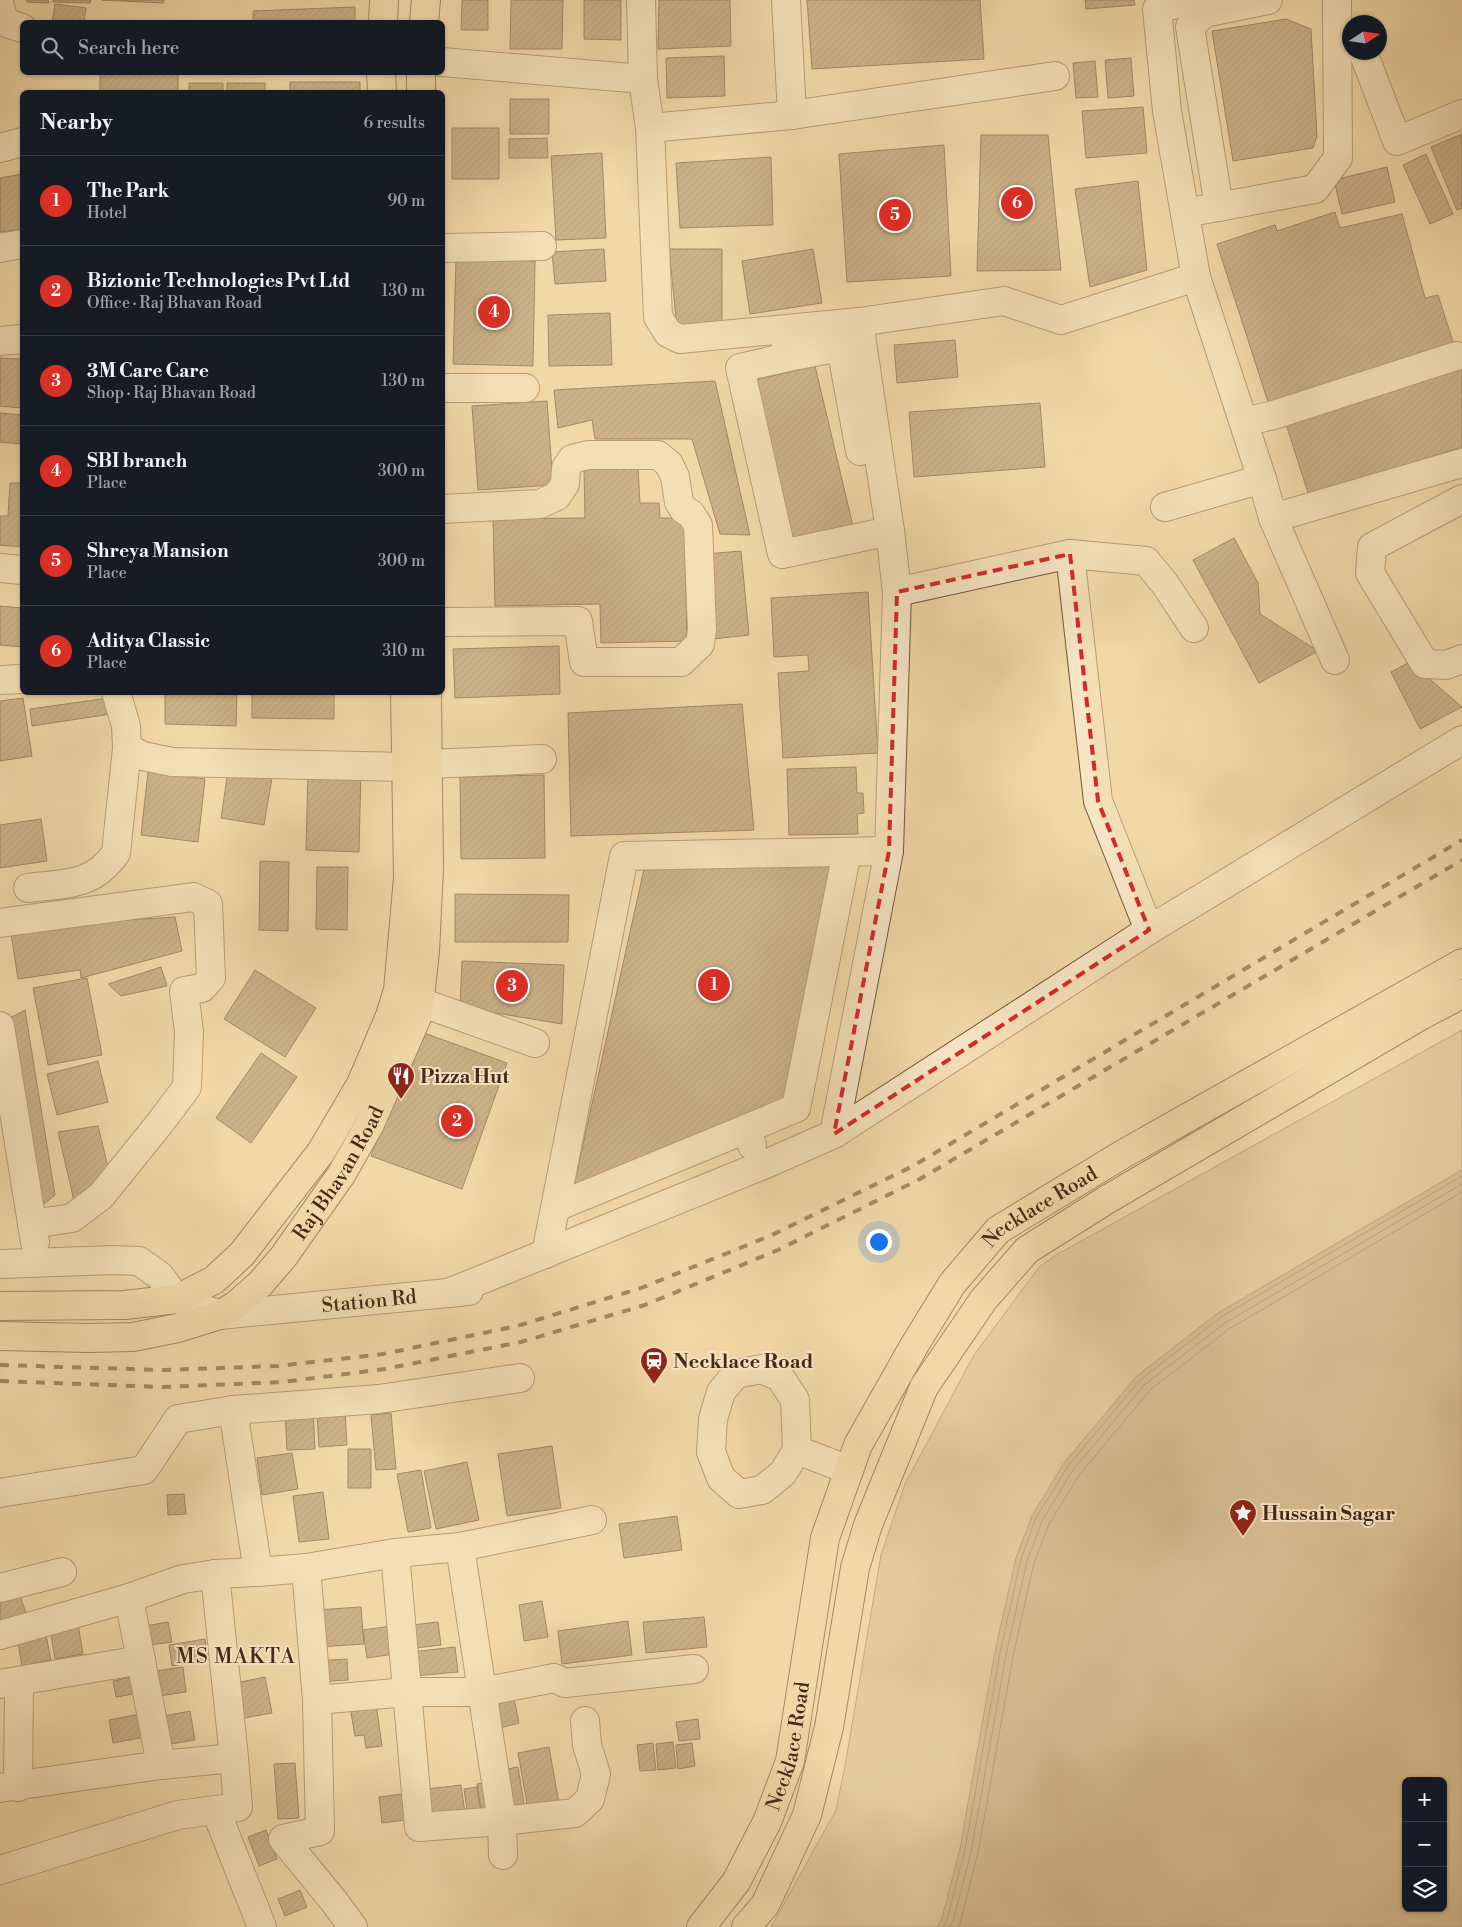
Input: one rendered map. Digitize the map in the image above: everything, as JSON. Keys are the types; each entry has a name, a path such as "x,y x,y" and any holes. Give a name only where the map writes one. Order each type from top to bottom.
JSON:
{"main road":[{"path":"383,20 384,0"},
{"path":"424,20 426,0"},
{"path":"381,75 382,90"},
{"path":"421,75 422,90"},
{"name":"Raj Bhavan Road","path":"0,1336 133,1337 178,1328 220,1315 236,1305 260,1284 284,1256 341,1175 370,1124 418,1015 420,1002 426,951 429,869 417,765 405,695"},
{"name":"Raj Bhavan Road","path":"0,1306 125,1305 177,1299 214,1280 242,1254 321,1152 361,1084 390,1016 398,990 417,765 427,695"},
{"name":"Necklace Road","path":"701,1927 736,1882 767,1822 790,1761 824,1538 858,1445 952,1284 998,1230 1100,1168 1462,963"},
{"name":"Necklace Road","path":"746,1927 764,1905 807,1815 829,1726 855,1568 868,1525 924,1387 984,1299 1027,1250 1116,1194 1422,1014 1462,994"},
{"path":"1100,1168 1116,1194"}],"street":[{"path":"641,0 643,79 650,128 658,317 668,333 680,339 783,330 846,332"},
{"path":"786,0 792,115"},
{"path":"1194,0 1157,9 1167,111 1196,277 1244,422 1273,518 1334,660"},
{"path":"1219,207 1190,27 1204,13 1268,0"},
{"path":"1185,213 1316,189 1338,158 1337,0"},
{"path":"1350,0 1345,2 1350,15"},
{"path":"0,6 4,22 20,27"},
{"path":"1366,60 1397,142 1462,114"},
{"path":"445,62 643,79"},
{"path":"650,128 792,115 1055,76"},
{"path":"0,148 20,143"},
{"path":"0,248 20,244"},
{"path":"445,248 542,246"},
{"path":"882,532 782,554 740,368 788,357 846,332 1004,301 1061,320 1196,277"},
{"path":"783,330 788,357"},
{"path":"834,1134 889,851 897,592 882,532 846,332"},
{"path":"0,341 20,339"},
{"path":"1244,422 1274,415 1456,356"},
{"path":"445,388 525,388"},
{"path":"445,509 540,504 557,496 564,484 566,468 572,459 588,455 658,455 669,464 675,478 679,502 684,510 692,514 698,525 702,630 700,644 681,662 584,662 578,621 445,622"},
{"path":"1273,518 1462,463"},
{"path":"1165,507 1262,479"},
{"path":"1462,499 1372,547 1370,573 1424,664 1446,664 1462,659"},
{"path":"897,592 1070,554 1146,561 1165,584 1194,628"},
{"path":"1070,554 1098,801 1149,930"},
{"path":"0,568 20,570"},
{"path":"0,680 20,679"},
{"path":"28,888 85,880 108,865 116,853 128,748 126,726 117,695"},
{"path":"451,1292 834,1134 1149,930 1462,740"},
{"path":"128,748 143,756 172,762 417,765 542,758"},
{"path":"546,1254 624,856 889,851"},
{"path":"556,1207 796,1108 847,852"},
{"path":"0,923 193,898 208,904 211,978 202,988 184,991 189,1032 186,1087 160,1123 100,1196 72,1218 32,1224"},
{"path":"420,1002 535,1043"},
{"path":"0,1026 39,1264"},
{"path":"746,1128 760,1166"},
{"path":"0,1264 114,1260 139,1262 160,1276 177,1299 220,1315"},
{"name":"Station Rd","path":"220,1315 518,1286"},
{"path":"0,1493 144,1470 178,1419 233,1410 379,1399 520,1378"},
{"path":"233,1410 258,1572"},
{"path":"797,1450 849,1470"},
{"path":"0,1635 129,1598 183,1579 215,1574 306,1568 395,1553 460,1547 592,1520"},
{"path":"460,1547 502,1821 503,1855"},
{"path":"395,1553 420,1827 575,1813 590,1799 596,1774 587,1745 585,1721"},
{"path":"306,1568 317,1700 320,1831 283,1839 353,1927"},
{"path":"0,1588 62,1572"},
{"path":"0,1870 178,1815 238,1807 215,1574"},
{"path":"129,1598 161,1765"},
{"path":"141,1660 9,1682 9,1787 161,1765 234,1758"},
{"path":"317,1700 407,1692 482,1692 554,1678 565,1683 694,1668"},
{"path":"216,1810 262,1927"}],"highlighted area":[{"path":"1070,554 1098,801 1149,930 834,1134 889,851 897,592"}],"shaded area":[{"path":"1462,1030 1462,1170 1218,1313 1137,1376 1064,1463 1032,1516 1016,1558 995,1652 960,1849 942,1918 937,1927 771,1927 836,1810 881,1555 905,1484 974,1355 1039,1267 1056,1255"}],"water":[{"name":"Hussain Sagar","path":"1462,1170 1462,1927 937,1927 942,1918 960,1849 995,1652 1016,1558 1032,1516 1064,1463 1137,1376 1218,1313"}],"building":[{"path":"26,0 48,0 49,3 27,2"},
{"path":"53,0 91,0 90,3 53,2"},
{"path":"102,0 164,0 163,3"},
{"path":"462,0 488,0 488,30 461,30"},
{"path":"511,0 563,0 562,49 510,49"},
{"path":"584,0 621,0 621,40 584,39"},
{"path":"659,0 730,0 731,46 658,49"},
{"path":"807,0 980,0 984,59 812,69"},
{"path":"1085,0 1134,0 1135,5 1086,9"},
{"path":"55,4 86,8 84,20 52,20"},
{"path":"355,7 355,20 253,20 253,11"},
{"path":"1286,19 1311,29 1317,136 1313,148 1233,161 1212,31"},
{"path":"724,56 725,96 667,98 666,58"},
{"path":"1131,58 1134,96 1108,98 1105,60"},
{"path":"1095,61 1098,97 1076,98 1073,63"},
{"path":"100,75 178,75 178,90 100,90"},
{"path":"290,82 360,82 360,90 290,90"},
{"path":"189,83 223,83 223,90 189,90"},
{"path":"227,83 265,83 265,90 227,90"},
{"path":"510,99 549,99 549,134 510,134"},
{"path":"1143,107 1147,153 1086,158 1082,111"},
{"path":"452,128 499,128 499,179 452,179"},
{"path":"1462,134 1462,208 1457,210 1431,147"},
{"path":"981,135 1048,135 1061,270 977,271"},
{"path":"547,138 548,158 509,158 509,139"},
{"path":"944,145 951,276 847,282 839,154"},
{"path":"602,153 606,238 556,240 551,156"},
{"path":"1426,154 1453,214 1430,224 1403,165"},
{"path":"771,157 773,225 680,228 676,163"},
{"path":"1387,167 1395,202 1342,214 1334,180"},
{"path":"20,174 20,229 0,232 0,178"},
{"path":"1138,181 1147,270 1090,287 1075,189"},
{"path":"1335,212 1340,228 1402,214 1425,298 1438,295 1455,348 1270,408 1217,244 1275,225 1277,231"},
{"path":"604,249 606,281 555,284 552,252"},
{"path":"669,249 722,249 722,321 677,328"},
{"path":"813,249 822,303 750,314 742,261"},
{"path":"456,259 535,261 533,366 453,364"},
{"path":"610,313 612,365 549,366 548,315"},
{"path":"955,340 958,377 897,383 894,345"},
{"path":"0,358 20,359 20,408 0,406"},
{"path":"1462,360 1462,447 1309,496 1284,418"},
{"path":"815,366 853,526 788,542 751,381"},
{"path":"715,381 750,535 720,534 692,439 595,439 592,420 558,428 554,390"},
{"path":"547,401 553,485 478,490 472,406"},
{"path":"1040,403 1045,467 914,477 909,412"},
{"path":"0,413 20,415 20,444 0,442"},
{"path":"638,466 640,503 659,503 660,518 684,518 687,641 601,643 600,604 495,606 493,519 585,518 584,467"},
{"path":"10,483 20,483 20,547 0,545 0,516 8,516"},
{"path":"1234,538 1258,583 1260,614 1318,651 1259,683 1193,560"},
{"path":"741,551 749,635 713,639 706,554"},
{"path":"868,592 878,753 783,758 778,673 809,671 808,655 774,657 771,598"},
{"path":"0,606 20,608 20,647 0,645"},
{"path":"559,646 560,694 455,698 453,649"},
{"path":"1410,662 1462,707 1420,729 1391,672"},
{"path":"165,695 237,695 236,726 165,724"},
{"path":"252,695 334,695 334,719 252,718"},
{"path":"23,698 32,756 0,761 0,701"},
{"path":"108,698 111,714 32,726 30,709"},
{"path":"742,704 754,830 571,836 568,713"},
{"path":"856,767 857,793 863,793 864,813 857,814 858,834 789,835 787,769"},
{"path":"308,768 361,769 359,852 306,850"},
{"path":"228,771 272,778 264,825 221,818"},
{"path":"148,772 205,779 198,842 141,835"},
{"path":"544,775 545,858 461,859 460,777"},
{"path":"41,819 47,861 0,868 0,825"},
{"path":"834,860 789,1101 573,1190 644,869"},
{"path":"260,861 289,862 288,931 259,930"},
{"path":"317,867 348,867 347,930 316,929"},
{"path":"455,894 569,895 568,942 455,942"},
{"path":"175,917 182,951 81,978 80,970 18,979 10,927"},
{"path":"462,961 564,965 562,1024 460,1007"},
{"path":"161,967 167,986 121,996 108,984"},
{"path":"255,970 316,1008 285,1057 224,1019"},
{"path":"87,978 102,1055 48,1065 33,988"},
{"path":"25,1010 55,1195 43,1205 8,1019"},
{"path":"416,1030 507,1063 462,1189 371,1156"},
{"path":"261,1053 297,1077 251,1143 216,1118"},
{"path":"98,1061 108,1102 57,1115 47,1074"},
{"path":"98,1126 109,1171 75,1205 58,1132"},
{"path":"345,1410 347,1445 319,1447 317,1412"},
{"path":"313,1411 315,1449 287,1450 285,1412"},
{"path":"391,1413 396,1469 376,1470 371,1415"},
{"path":"552,1446 561,1508 507,1516 498,1454"},
{"path":"348,1449 371,1449 371,1488 348,1488"},
{"path":"292,1453 298,1489 262,1495 257,1458"},
{"path":"467,1462 479,1520 436,1529 424,1471"},
{"path":"421,1470 431,1528 408,1532 397,1474"},
{"path":"323,1492 329,1539 299,1542 293,1496"},
{"path":"184,1494 186,1514 168,1515 167,1495"},
{"path":"677,1516 682,1550 624,1558 619,1524"},
{"path":"17,1587 28,1619 0,1629 0,1592"},
{"path":"542,1601 548,1637 524,1641 519,1605"},
{"path":"361,1607 364,1644 318,1647 316,1610"},
{"path":"704,1617 707,1647 646,1653 643,1622"},
{"path":"77,1618 83,1654 55,1659 49,1623"},
{"path":"628,1621 632,1655 562,1664 558,1631"},
{"path":"168,1622 172,1642 143,1646 140,1627"},
{"path":"438,1622 441,1645 406,1649 403,1626"},
{"path":"44,1625 51,1660 22,1666 16,1631"},
{"path":"398,1625 401,1653 367,1658 363,1630"},
{"path":"205,1639 209,1660 172,1666 169,1645"},
{"path":"455,1647 458,1672 414,1676 411,1652"},
{"path":"347,1659 348,1680 316,1682 315,1661"},
{"path":"183,1667 186,1692 152,1697 148,1672"},
{"path":"142,1675 145,1692 116,1697 113,1681"},
{"path":"265,1677 272,1713 238,1719 231,1684"},
{"path":"514,1699 519,1723 496,1729 490,1705"},
{"path":"376,1704 382,1746 366,1748 364,1735 355,1736 350,1707"},
{"path":"190,1711 195,1740 164,1745 159,1717"},
{"path":"146,1713 151,1736 113,1743 109,1720"},
{"path":"698,1719 700,1739 679,1741 676,1722"},
{"path":"673,1742 676,1768 658,1770 656,1744"},
{"path":"653,1743 656,1770 640,1771 637,1745"},
{"path":"692,1743 695,1766 678,1769 676,1745"},
{"path":"549,1747 560,1809 529,1814 518,1753"},
{"path":"295,1763 299,1818 278,1819 274,1764"},
{"path":"518,1767 525,1810 504,1813 497,1771"},
{"path":"492,1782 497,1813 482,1815 477,1784"},
{"path":"461,1785 465,1814 423,1819 419,1790"},
{"path":"477,1787 481,1814 468,1817 464,1789"},
{"path":"410,1793 413,1819 382,1823 379,1797"},
{"path":"266,1830 277,1859 259,1866 248,1837"},
{"path":"300,1890 307,1907 285,1916 278,1899"}],"railway":[{"path":"0,1365 163,1370 278,1366 383,1354 517,1326 641,1288 772,1235 913,1166 1462,840"},
{"path":"0,1381 163,1387 282,1382 385,1369 521,1342 645,1305 778,1250 920,1179 1462,860"}],"place":[{"name":"Aditya Classic","path":"1017,203"},
{"name":"Shreya Mansion","path":"895,215"},
{"name":"SBI branch","path":"494,312"},
{"name":"The Park","path":"714,985"},
{"name":"3M Care Care","path":"512,986"},
{"name":"Pizza Hut","path":"401,1100"},
{"name":"Bizionic Technologies Pvt Ltd","path":"457,1121"},
{"name":"Necklace Road","path":"654,1385"},
{"name":"Hussain Sagar","path":"1243,1537"}],"district":[{"name":"MS MAKTA","path":"236,1656"}]}
